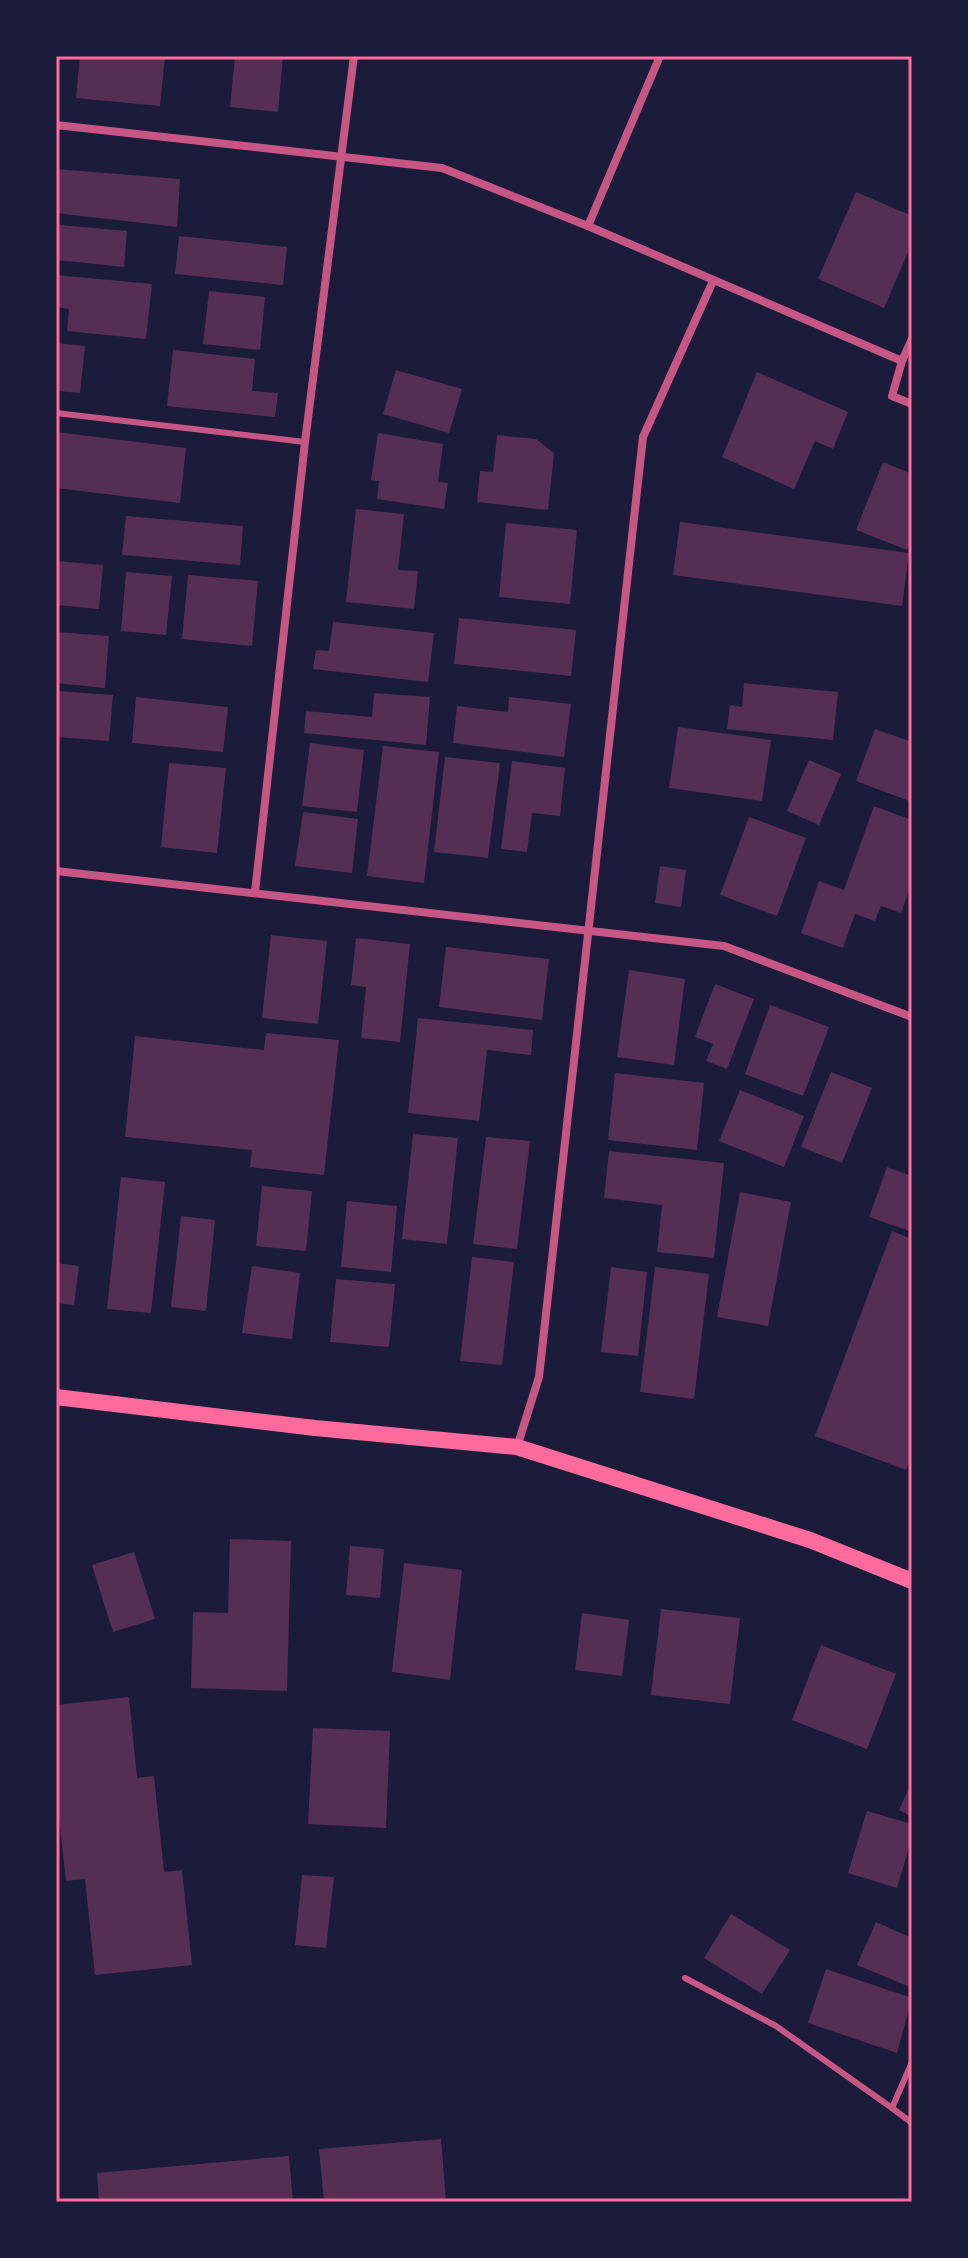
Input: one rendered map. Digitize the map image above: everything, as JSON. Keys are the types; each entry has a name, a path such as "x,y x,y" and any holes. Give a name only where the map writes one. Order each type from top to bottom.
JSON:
{"main road":[{"path":"56,1397 315,1428 517,1447 810,1540 912,1581"}],"street":[{"path":"255,892 305,442 354,56"},
{"path":"588,226 660,56"},
{"path":"56,125 442,168 588,226 902,361"},
{"path":"517,1447 539,1377 643,437 713,281"},
{"path":"912,339 892,396 912,404"},
{"path":"56,871 724,946 912,1017"}],"lane":[{"path":"56,413 305,442"},
{"path":"685,1978 776,2026 912,2123"},
{"path":"892,2108 912,2062"}],"building":[{"path":"80,56 165,56 160,106 76,98"},
{"path":"235,56 283,56 278,112 230,107"},
{"path":"56,169 180,179 177,227 56,213"},
{"path":"856,192 912,216 912,243 884,308 818,279"},
{"path":"60,225 127,231 124,267 57,260"},
{"path":"179,236 287,247 283,285 175,274"},
{"path":"56,275 152,284 146,339 67,331 69,309 56,307"},
{"path":"209,291 265,297 260,350 203,344"},
{"path":"56,343 85,346 80,393 56,391"},
{"path":"173,350 255,359 252,391 278,393 275,417 167,406"},
{"path":"396,370 462,389 449,433 383,414"},
{"path":"757,372 848,412 833,449 815,441 794,489 722,457"},
{"path":"56,432 186,448 180,503 56,488"},
{"path":"378,433 443,444 438,482 448,483 444,509 377,499 379,481 371,480"},
{"path":"497,435 536,439 554,453 548,510 477,502 480,471 493,472"},
{"path":"883,462 912,474 912,537 907,550 856,530"},
{"path":"356,509 404,514 398,570 418,571 414,609 346,602"},
{"path":"126,516 243,526 240,565 122,555"},
{"path":"680,522 909,553 902,606 673,575"},
{"path":"506,523 577,530 570,604 499,597"},
{"path":"56,561 103,565 99,609 56,605"},
{"path":"126,572 172,576 166,635 121,631"},
{"path":"188,575 258,581 252,646 182,639"},
{"path":"459,618 576,630 571,676 454,664"},
{"path":"333,622 434,633 428,682 313,669 316,650 329,651"},
{"path":"56,632 109,636 105,688 56,683"},
{"path":"744,683 838,692 833,740 727,729 730,705 742,707"},
{"path":"56,691 113,695 109,741 56,737"},
{"path":"374,693 430,697 426,745 304,733 306,711 372,717"},
{"path":"136,697 228,707 223,752 132,743"},
{"path":"509,697 571,704 564,757 453,743 457,706 508,712"},
{"path":"678,727 771,740 762,801 669,788"},
{"path":"875,729 912,742 912,802 856,781"},
{"path":"310,743 364,750 357,812 302,806"},
{"path":"383,746 439,752 424,883 367,876"},
{"path":"445,757 500,763 488,858 434,852"},
{"path":"809,760 841,774 819,825 787,811"},
{"path":"512,761 565,768 560,816 532,813 527,852 501,849"},
{"path":"169,763 226,768 217,853 161,847"},
{"path":"874,806 912,820 912,882 901,913 881,906 875,921 855,914 843,948 801,933 819,881 844,890"},
{"path":"303,812 358,819 352,873 295,866"},
{"path":"749,817 806,838 777,916 720,895"},
{"path":"660,866 686,870 681,907 655,903"},
{"path":"271,935 327,941 318,1024 262,1018"},
{"path":"356,938 410,944 400,1042 361,1038 366,987 351,985"},
{"path":"446,947 549,959 542,1020 439,1007"},
{"path":"629,970 685,979 674,1065 617,1057"},
{"path":"715,984 754,999 727,1069 706,1061 713,1044 695,1037"},
{"path":"770,1005 829,1027 803,1096 745,1074"},
{"path":"418,1018 533,1030 531,1055 487,1050 479,1121 408,1113"},
{"path":"266,1033 339,1040 324,1175 250,1167 252,1150 125,1137 135,1036 264,1050"},
{"path":"831,1072 872,1088 842,1163 801,1147"},
{"path":"615,1073 704,1083 697,1150 608,1140"},
{"path":"740,1090 804,1116 784,1167 719,1141"},
{"path":"413,1134 458,1138 447,1244 402,1239"},
{"path":"486,1137 530,1141 517,1249 473,1244"},
{"path":"609,1151 724,1163 714,1258 657,1252 662,1205 604,1198"},
{"path":"887,1167 912,1176 912,1232 869,1217"},
{"path":"121,1177 165,1182 151,1313 107,1309"},
{"path":"262,1186 312,1191 306,1251 256,1246"},
{"path":"740,1192 791,1202 768,1326 717,1317"},
{"path":"347,1201 397,1206 391,1272 341,1267"},
{"path":"181,1216 215,1220 206,1311 171,1307"},
{"path":"892,1231 912,1239 912,1454 906,1470 815,1436"},
{"path":"472,1257 514,1262 502,1365 460,1361"},
{"path":"56,1263 79,1266 74,1305 56,1303"},
{"path":"252,1266 300,1273 292,1339 242,1333"},
{"path":"611,1267 647,1272 638,1356 601,1352"},
{"path":"655,1267 709,1274 694,1399 640,1392"},
{"path":"336,1279 395,1284 389,1347 330,1342"},
{"path":"230,1539 291,1541 287,1691 191,1688 193,1612 228,1613"},
{"path":"350,1546 384,1549 380,1598 346,1595"},
{"path":"134,1552 155,1619 113,1632 92,1565"},
{"path":"404,1563 462,1570 450,1680 392,1672"},
{"path":"661,1609 740,1618 730,1704 651,1695"},
{"path":"582,1613 629,1620 622,1676 575,1670"},
{"path":"821,1645 896,1674 867,1749 792,1720"},
{"path":"129,1697 137,1778 154,1776 164,1872 182,1870 192,1965 95,1975 85,1879 66,1881 56,1790 56,1705"},
{"path":"313,1728 390,1731 386,1828 308,1824"},
{"path":"912,1781 912,1817 899,1810"},
{"path":"867,1811 912,1824 912,1837 897,1888 848,1873"},
{"path":"302,1875 334,1877 326,1948 295,1945"},
{"path":"731,1914 790,1950 762,1994 704,1958"},
{"path":"876,1922 912,1938 912,1988 857,1965"},
{"path":"826,1969 912,1998 897,2053 808,2023"},
{"path":"441,2139 446,2202 324,2202 319,2149"},
{"path":"289,2156 293,2202 99,2202 97,2173"}]}
